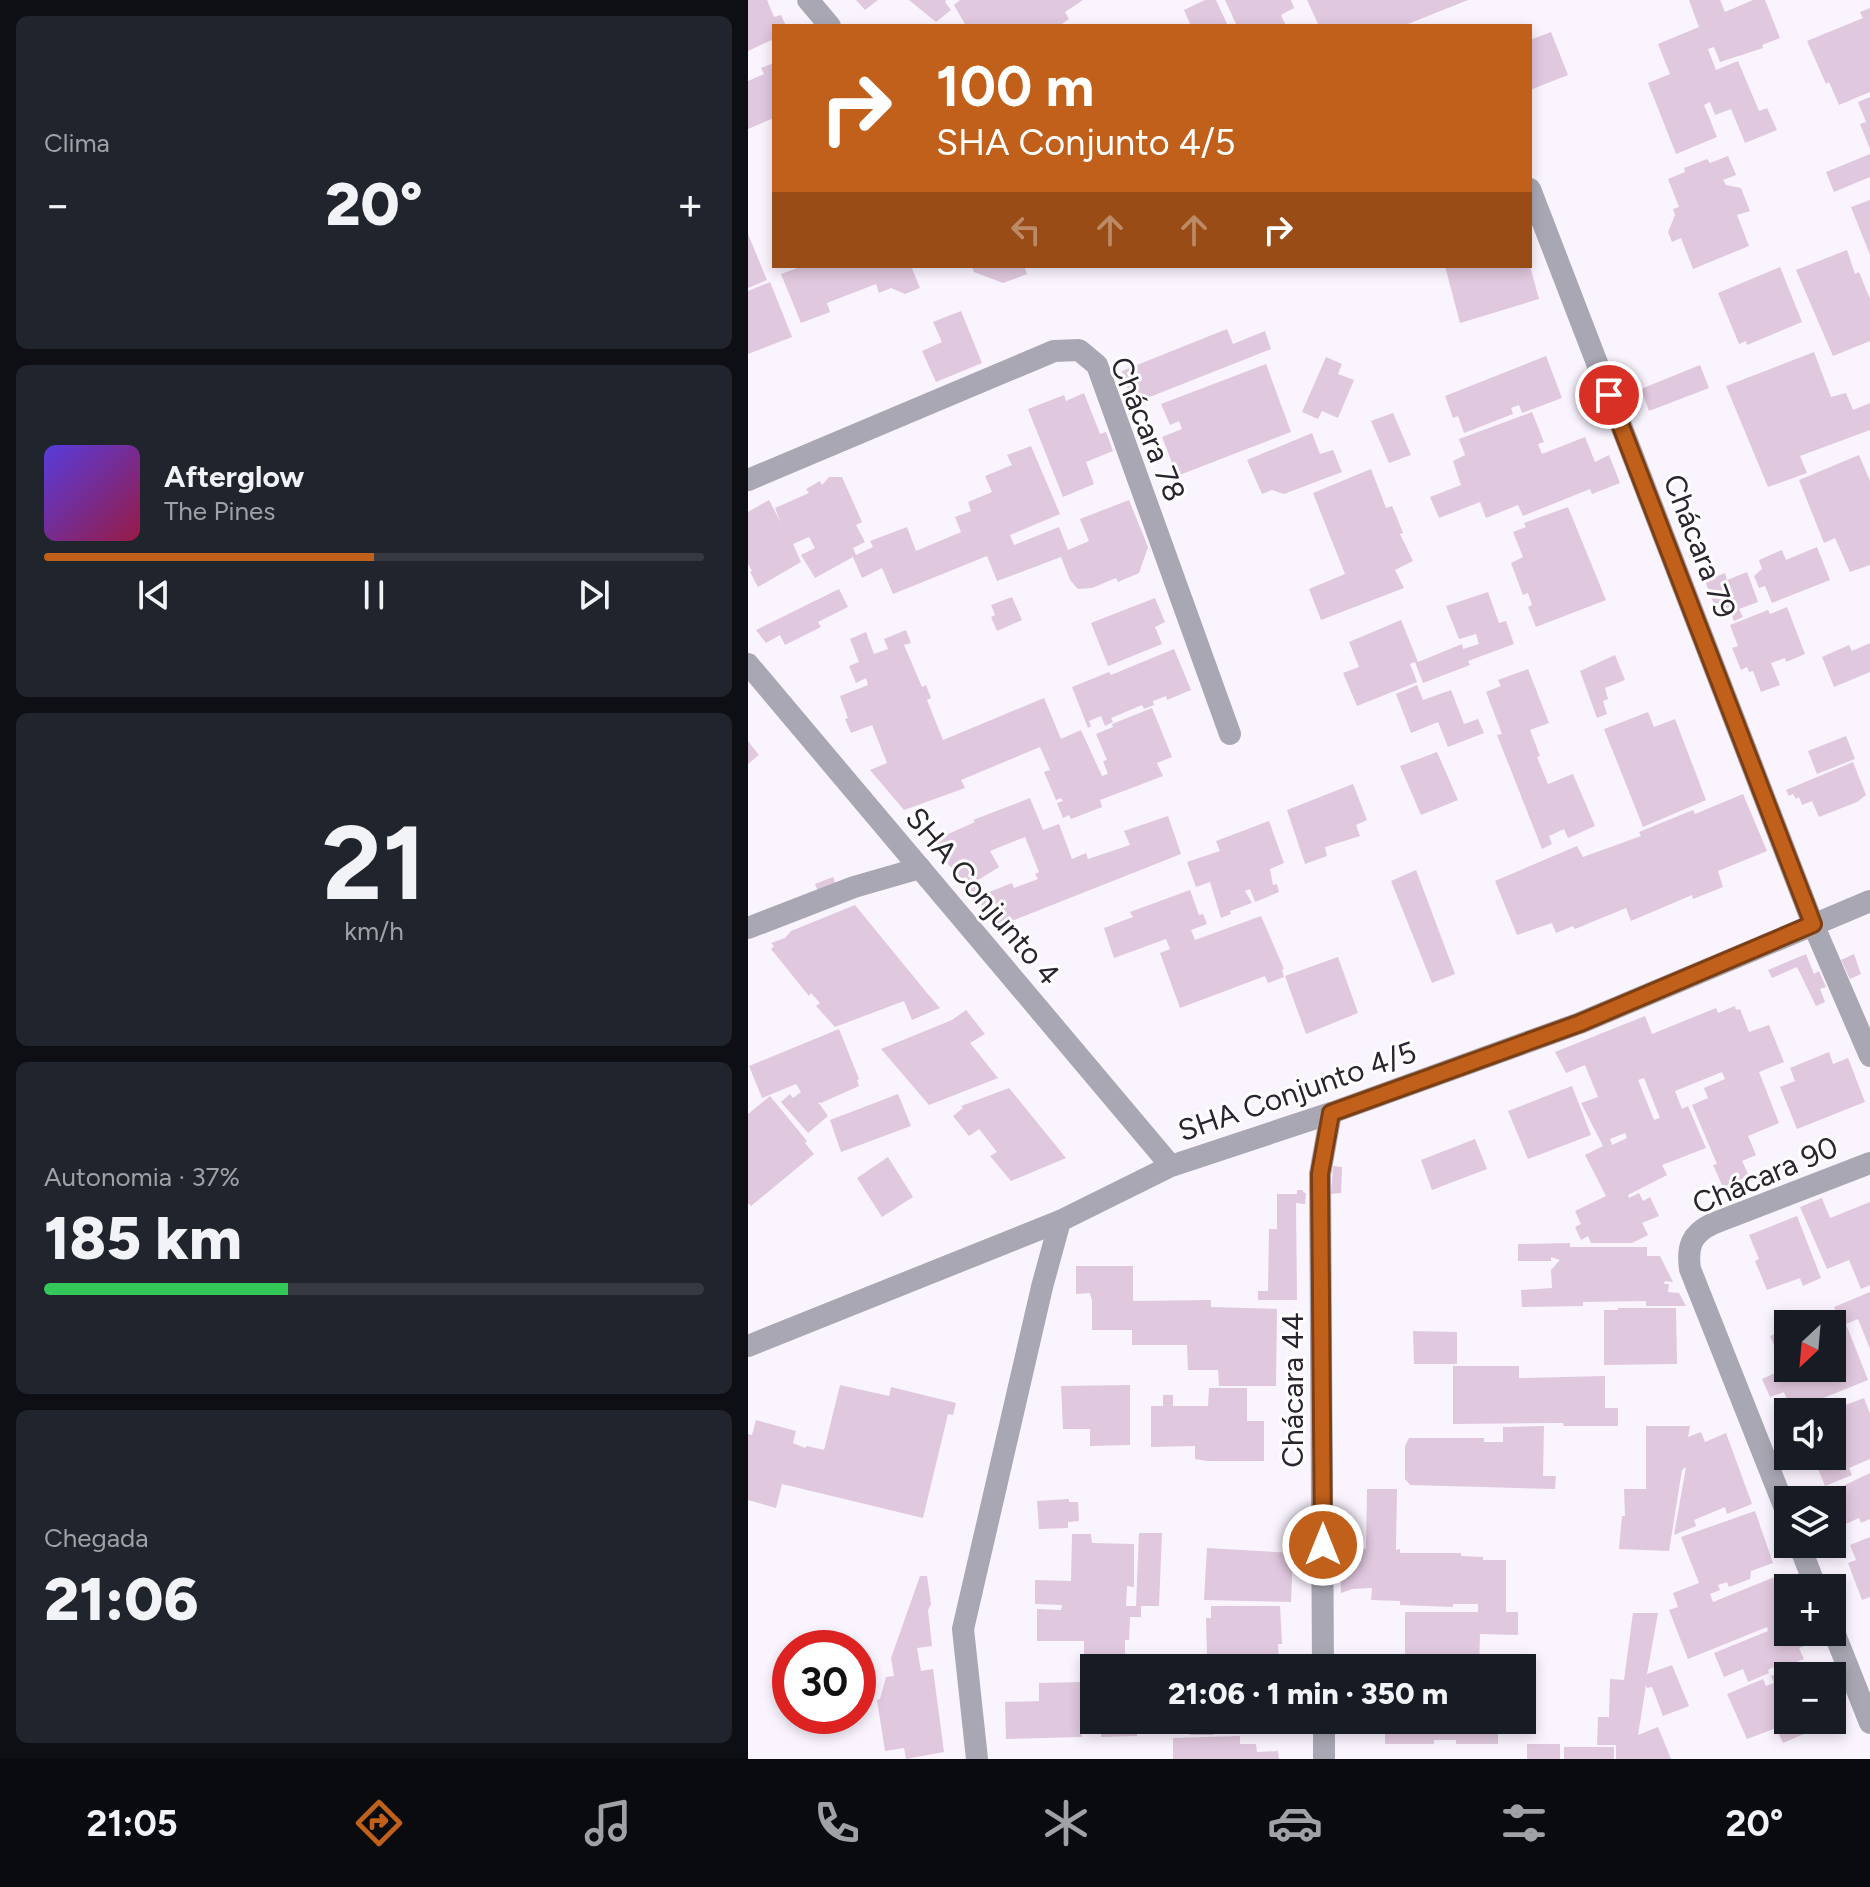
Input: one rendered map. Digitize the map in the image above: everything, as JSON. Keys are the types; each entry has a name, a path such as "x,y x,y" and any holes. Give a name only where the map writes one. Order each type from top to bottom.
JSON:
{"street":[{"path":"808,0 828,24"},
{"name":"Chácara 79","path":"1532,194 1813,924"},
{"name":"Chácara 78","path":"748,480 1054,351 1079,350 1097,365 1230,734"},
{"name":"SHA Conjunto 4","path":"748,664 1171,1166"},
{"path":"748,928 854,887 920,868"},
{"name":"SHA Conjunto 4/5","path":"748,1346 1060,1221 1171,1166 1331,1113 1580,1023 1870,901"},
{"path":"1813,924 1870,1056"},
{"name":"Chácara 44","path":"1323,1654 1320,1174 1331,1113"},
{"name":"Chácara 90","path":"1776,1486 1690,1269 1688,1255 1691,1242 1698,1230 1870,1163"},
{"path":"977,1759 963,1629 1060,1221"},
{"path":"1840,1646 1870,1723"},
{"path":"1324,1734 1324,1759"}],"building":[{"path":"748,0 767,0 774,17 781,15 785,24 772,24 772,40 748,51"},
{"path":"856,0 878,0 865,10"},
{"path":"909,0 946,0 951,10 936,22"},
{"path":"960,0 1083,0 1065,12 1069,19 1062,24 965,24 954,5"},
{"path":"1205,0 1216,0 1227,24 1190,24 1184,10"},
{"path":"1225,0 1291,0 1294,8 1281,15 1285,24 1236,24"},
{"path":"1307,0 1468,0 1408,24 1318,24"},
{"path":"1689,0 1720,0 1725,12 1753,0 1765,0 1780,38 1762,45 1763,48 1720,62 1714,47 1708,49 1716,70 1738,61 1759,111 1767,108 1777,130 1745,143 1731,109 1715,115 1710,102 1704,105 1717,137 1676,154 1648,83 1670,74 1658,44 1699,27"},
{"path":"1870,8 1870,92 1839,105 1807,41 1863,18 1860,12"},
{"path":"1551,32 1568,75 1532,89 1532,39"},
{"path":"772,64 772,119 748,129 748,81 764,74 761,68"},
{"path":"1870,97 1870,149 1860,124 1866,122 1858,102"},
{"path":"1870,154 1870,177 1834,192 1826,172"},
{"path":"1728,156 1736,175 1723,180 1726,185 1741,188 1750,211 1737,215 1749,246 1693,269 1681,238 1672,242 1668,232 1675,215 1673,209 1679,207 1668,179 1685,172 1684,168 1707,159 1710,163"},
{"path":"1870,200 1870,255 1851,207"},
{"path":"748,234 767,280 748,288"},
{"path":"1847,250 1855,274 1859,272 1870,299 1870,341 1833,356 1796,270"},
{"path":"1780,267 1802,322 1747,345 1746,341 1739,344 1718,293"},
{"path":"798,268 912,268 920,288 905,294 891,288 879,293 876,284 827,303 830,312 801,323 781,274"},
{"path":"973,268 1025,268 1027,274 1003,283 974,272"},
{"path":"1446,268 1531,268 1539,299 1460,323"},
{"path":"770,282 792,337 748,354 748,291"},
{"path":"961,311 982,363 936,382 922,351 942,342 933,322"},
{"path":"1227,329 1233,344 1265,331 1271,349 1132,404 1122,371"},
{"path":"1814,352 1831,397 1846,393 1853,410 1870,403 1870,430 1800,456 1807,473 1768,487 1726,386"},
{"path":"1546,356 1562,398 1522,413 1519,405 1511,408 1513,414 1464,433 1458,416 1453,418 1445,396"},
{"path":"1326,357 1342,364 1338,374 1354,380 1338,418 1322,411 1318,419 1302,412"},
{"path":"1266,364 1291,432 1177,476 1162,437 1182,429 1179,421 1170,425 1161,404"},
{"path":"1700,365 1709,388 1649,411 1641,389"},
{"path":"1084,393 1100,434 1106,432 1113,451 1086,462 1094,484 1063,497 1028,409 1064,395 1066,401"},
{"path":"1532,412 1544,442 1538,444 1542,454 1585,437 1595,462 1609,455 1620,483 1592,494 1590,489 1523,516 1518,505 1486,518 1480,502 1439,518 1430,497 1461,485 1453,461 1465,455 1459,439"},
{"path":"1393,413 1411,455 1389,463 1371,421"},
{"path":"1312,433 1320,454 1333,450 1342,472 1284,494 1272,490 1262,494 1247,460"},
{"path":"1031,446 1060,514 1010,535 1014,545 1059,527 1068,550 1089,541 1080,519 1129,500 1148,547 1139,573 1118,582 1116,578 1092,588 1078,589 1070,580 1061,557 997,581 987,556 893,594 882,568 862,578 853,557 815,578 801,555 815,548 809,537 793,544 801,562 758,587 750,572 748,512 769,500 781,523 775,508 809,493 806,489 820,481 822,485 829,477 842,477 862,522 856,525 865,542 853,548 856,555 873,547 870,541 907,527 916,551 961,532 955,517 971,511 968,502 992,492 985,476 1012,465 1007,455"},
{"path":"1859,455 1870,481 1870,565 1850,572 1835,538 1824,543 1799,480"},
{"path":"1371,469 1386,508 1392,506 1403,533 1400,534 1413,561 1395,570 1404,588 1321,620 1309,589 1345,574 1313,493"},
{"path":"1568,507 1606,600 1536,627 1528,607 1532,605 1528,593 1523,595 1511,563 1523,557 1513,532 1526,527 1524,523"},
{"path":"1817,547 1830,580 1772,603 1765,586 1759,588 1754,576 1762,569 1759,560 1782,550 1786,560"},
{"path":"1747,572 1758,602 1739,609 1743,617 1734,621 1731,613 1719,617 1705,581 1725,573 1727,580"},
{"path":"839,589 848,607 818,622 821,627 785,645 780,635 766,643 756,630"},
{"path":"1488,592 1499,623 1506,621 1514,644 1468,661 1470,665 1423,683 1415,662 1410,664 1417,682 1357,706 1343,673 1359,667 1349,642 1401,620 1418,662 1462,644 1463,649 1479,644 1476,634 1459,639 1446,606"},
{"path":"1012,597 1022,620 997,631 991,617 995,615 991,605"},
{"path":"1155,598 1165,622 1155,627 1162,644 1108,666 1091,623"},
{"path":"1787,607 1805,654 1786,662 1785,658 1771,663 1780,685 1761,692 1753,671 1749,672 1747,667 1741,670 1732,648 1738,646 1730,625 1768,610 1770,614"},
{"path":"906,630 911,643 904,645 922,687 926,685 931,698 927,700 943,740 1044,698 1061,739 1081,730 1102,776 1108,774 1103,761 1107,760 1096,734 1152,708 1172,757 1157,763 1163,776 1100,800 1102,807 1071,819 1069,815 1063,818 1057,803 1063,801 1061,798 1056,800 1044,772 1050,770 1040,747 961,780 965,788 904,810 870,770 887,763 872,725 851,733 840,696 868,685 866,678 856,683 849,666 859,662 850,639 866,632 874,654 888,649 884,639"},
{"path":"1870,643 1870,672 1834,687 1822,657 1849,645 1852,651"},
{"path":"1174,649 1191,690 1167,700 1166,696 1153,701 1154,705 1144,709 1142,705 1111,718 1113,722 1105,726 1101,716 1089,721 1091,726 1088,728 1072,687"},
{"path":"1615,655 1625,680 1605,688 1608,699 1603,701 1607,714 1597,718 1580,671"},
{"path":"1528,669 1549,723 1530,730 1548,784 1573,774 1595,826 1568,838 1564,829 1549,836 1552,844 1542,849 1497,735 1502,734 1486,692 1501,686 1498,680"},
{"path":"1417,685 1423,700 1451,690 1464,724 1478,719 1484,733 1448,747 1438,722 1411,733 1396,694"},
{"path":"1648,712 1654,727 1675,719 1706,800 1643,827 1604,729"},
{"path":"1846,736 1855,759 1817,774 1808,751"},
{"path":"748,741 759,755 748,764"},
{"path":"1437,752 1458,800 1421,815 1400,766"},
{"path":"1853,762 1866,795 1857,802 1819,817 1812,801 1802,805 1799,797 1789,796 1786,790"},
{"path":"1353,784 1367,820 1356,825 1360,836 1325,847 1327,856 1305,864 1287,810"},
{"path":"1743,794 1767,851 1718,871 1723,887 1693,899 1692,895 1631,921 1626,908 1575,929 1573,926 1556,933 1552,923 1517,935 1495,881 1577,846 1583,857 1641,836 1639,832 1693,810 1695,814"},
{"path":"1030,798 1043,830 1059,824 1072,859 1086,853 1088,859 1130,845 1124,831 1168,816 1181,854 999,926 930,842 975,822 973,820","holes":["1025,837 1039,872 1035,874 1038,879 1014,888 1012,883 984,894 975,882 999,867 990,851"]},
{"path":"1269,821 1284,863 1270,869 1273,885 1277,884 1279,892 1255,902 1250,889 1245,891 1252,903 1221,918 1210,882 1196,887 1187,862 1220,851 1216,841"},
{"path":"1416,870 1455,974 1432,983 1391,881"},
{"path":"833,877 839,893 820,897 815,884"},
{"path":"1190,890 1199,915 1203,914 1207,924 1191,930 1195,940 1261,916 1284,969 1284,977 1268,983 1265,976 1180,1008 1160,953 1170,949 1166,939 1114,958 1104,928 1133,917 1130,912"},
{"path":"855,905 940,1008 912,1020 904,1001 835,1027 816,1006 820,1003 811,993 809,996 771,949 774,946 771,943 785,938 791,931"},
{"path":"1806,954 1814,974 1819,971 1826,987 1820,989 1825,1002 1816,1006 1797,967 1772,978 1768,970"},
{"path":"1854,954 1861,974 1850,979 1841,960"},
{"path":"1338,957 1358,1013 1306,1034 1285,976"},
{"path":"1735,1006 1736,1010 1740,1009 1749,1032 1769,1025 1784,1062 1759,1072 1779,1123 1748,1136 1756,1155 1742,1161 1749,1176 1723,1187 1713,1165 1717,1164 1692,1105 1708,1098 1704,1088 1725,1079 1722,1072 1675,1091 1682,1109 1688,1106 1706,1148 1662,1165 1667,1175 1628,1195 1629,1198 1639,1193 1643,1201 1650,1197 1659,1216 1642,1223 1648,1235 1632,1243 1591,1243 1588,1236 1581,1240 1575,1227 1581,1224 1575,1211 1606,1196 1585,1155 1603,1146 1581,1103 1598,1097 1585,1065 1566,1073 1555,1052 1645,1016 1652,1034 1716,1008 1718,1013","holes":["1644,1078 1660,1118 1654,1120 1638,1080","1625,1133 1627,1138 1612,1145 1610,1139"]},
{"path":"966,1010 985,1034 970,1043 998,1078 929,1105 881,1049 952,1020"},
{"path":"839,1029 859,1086 818,1102 828,1116 808,1133 781,1102 790,1094 793,1098 801,1092 796,1084 762,1098 749,1066"},
{"path":"1829,1052 1833,1064 1848,1058 1865,1102 1797,1129 1780,1087 1795,1081 1790,1068"},
{"path":"1572,1086 1591,1135 1528,1159 1508,1111"},
{"path":"1009,1088 1066,1158 1011,1181 990,1156 997,1152 979,1129 969,1136 953,1116 963,1108 961,1106"},
{"path":"898,1094 911,1126 841,1152 830,1120"},
{"path":"770,1096 814,1154 751,1206 748,1203 748,1114"},
{"path":"1475,1139 1487,1169 1432,1190 1421,1160"},
{"path":"888,1157 913,1197 882,1217 857,1178"},
{"path":"1333,1166 1342,1167 1341,1193 1331,1194"},
{"path":"1297,1190 1306,1194 1305,1204 1296,1203 1297,1300 1258,1300 1258,1291 1268,1291 1269,1229 1277,1229 1277,1194 1297,1194"},
{"path":"1822,1198 1830,1218 1870,1202 1870,1285 1861,1289 1849,1260 1827,1269 1800,1207"},
{"path":"1797,1216 1821,1278 1803,1286 1800,1278 1767,1290 1749,1235"},
{"path":"1570,1243 1570,1247 1647,1247 1647,1256 1660,1256 1673,1282 1665,1281 1664,1284 1669,1284 1668,1292 1679,1293 1686,1306 1646,1306 1646,1301 1522,1307 1521,1290 1552,1288 1551,1270 1560,1260 1551,1257 1551,1261 1518,1261 1518,1244"},
{"path":"1076,1266 1133,1266 1133,1301 1211,1300 1211,1307 1277,1309 1276,1386 1219,1386 1218,1370 1188,1370 1187,1345 1132,1345 1132,1330 1092,1330 1090,1293 1076,1294"},
{"path":"1870,1292 1870,1349 1858,1319 1846,1324 1846,1310 1836,1310 1834,1307"},
{"path":"1676,1308 1677,1364 1604,1365 1604,1310"},
{"path":"1846,1324 1868,1380 1823,1398 1786,1398 1784,1392 1770,1397 1762,1379 1774,1374 1774,1382 1846,1382"},
{"path":"1413,1331 1457,1332 1457,1364 1414,1364"},
{"path":"1453,1366 1519,1366 1519,1378 1605,1376 1605,1408 1618,1408 1618,1426 1453,1424"},
{"path":"840,1385 889,1396 891,1387 956,1403 953,1415 948,1414 923,1518 782,1484 776,1508 748,1500 748,1434 752,1435 756,1420 796,1431 793,1443 824,1450"},
{"path":"1130,1385 1130,1445 1090,1446 1090,1429 1063,1429 1061,1386"},
{"path":"1209,1388 1247,1388 1247,1421 1264,1421 1264,1461 1207,1461 1195,1459 1195,1446 1151,1447 1151,1406 1163,1406 1163,1395 1173,1395 1173,1406 1208,1406"},
{"path":"1864,1398 1870,1414 1870,1459 1849,1468 1852,1475 1825,1486 1819,1470 1846,1470 1846,1405"},
{"path":"1544,1426 1543,1476 1556,1476 1555,1489 1410,1485 1405,1479 1405,1446 1409,1438 1484,1438 1484,1442 1503,1442 1503,1427"},
{"path":"1646,1426 1690,1426 1688,1437 1701,1432 1705,1442 1726,1433 1752,1504 1727,1514 1725,1507 1694,1520 1696,1526 1674,1535 1686,1467 1682,1470 1669,1551 1619,1549 1622,1516 1625,1516 1624,1489 1646,1489"},
{"path":"1870,1473 1870,1519 1861,1523 1859,1518 1846,1524 1846,1486 1843,1486"},
{"path":"1367,1489 1397,1489 1396,1550 1400,1549 1400,1553 1461,1553 1461,1556 1483,1557 1483,1560 1506,1560 1506,1612 1518,1612 1518,1635 1480,1634 1479,1654 1405,1654 1405,1612 1478,1612 1478,1604 1453,1604 1453,1607 1400,1605 1400,1601 1371,1600 1372,1588 1341,1593 1340,1549 1366,1549"},
{"path":"1069,1499 1069,1502 1078,1502 1079,1521 1068,1522 1068,1528 1039,1529 1037,1501"},
{"path":"1755,1511 1773,1563 1751,1571 1750,1579 1729,1587 1727,1582 1718,1585 1720,1590 1710,1594 1713,1602 1774,1577 1774,1646 1804,1646 1799,1648 1804,1659 1774,1662 1774,1669 1768,1670 1769,1673 1748,1682 1743,1669 1724,1677 1714,1653 1768,1631 1767,1627 1688,1659 1669,1610 1678,1607 1673,1593 1699,1583 1681,1537"},
{"path":"1139,1533 1162,1533 1159,1606 1141,1606 1141,1617 1130,1617 1125,1654 1084,1654 1084,1641 1037,1641 1037,1609 1061,1610 1062,1605 1035,1604 1035,1580 1071,1581 1072,1534 1091,1534 1092,1543 1134,1544 1134,1587 1127,1586 1126,1606 1136,1606"},
{"path":"1870,1537 1870,1597 1862,1600 1848,1563 1856,1560 1850,1545"},
{"path":"1207,1548 1293,1553 1291,1602 1204,1600"},
{"path":"920,1576 927,1576 932,1646 917,1648 921,1671 933,1669 944,1752 906,1759 904,1748 885,1751 877,1700 880,1699 886,1677 894,1676 891,1658"},
{"path":"1211,1606 1280,1606 1282,1644 1278,1644 1278,1654 1207,1654 1206,1618 1211,1618"},
{"path":"1633,1613 1658,1613 1647,1674 1672,1665 1689,1706 1663,1716 1652,1687 1647,1688 1646,1685 1638,1735 1658,1727 1671,1759 1616,1759 1616,1745 1597,1745 1598,1717 1609,1717 1610,1679 1624,1680"},
{"path":"1763,1679 1766,1686 1774,1683 1774,1729 1747,1739 1727,1694"},
{"path":"1080,1682 1082,1737 1006,1739 1005,1702 1039,1701 1039,1683"},
{"path":"1101,1734 1137,1734 1137,1736 1101,1737"},
{"path":"1385,1734 1498,1734 1498,1744 1456,1744 1456,1740 1434,1740 1434,1744 1385,1744"},
{"path":"1779,1734 1804,1734 1783,1743"},
{"path":"1240,1736 1240,1744 1256,1744 1257,1752 1278,1751 1279,1759 1173,1759 1173,1738"},
{"path":"1527,1744 1560,1744 1560,1759 1527,1759"},
{"path":"1564,1747 1614,1747 1614,1759 1564,1759"}],"route":[{"path":"1323,1545 1320,1174 1331,1113 1580,1023 1813,924 1609,395"}]}
